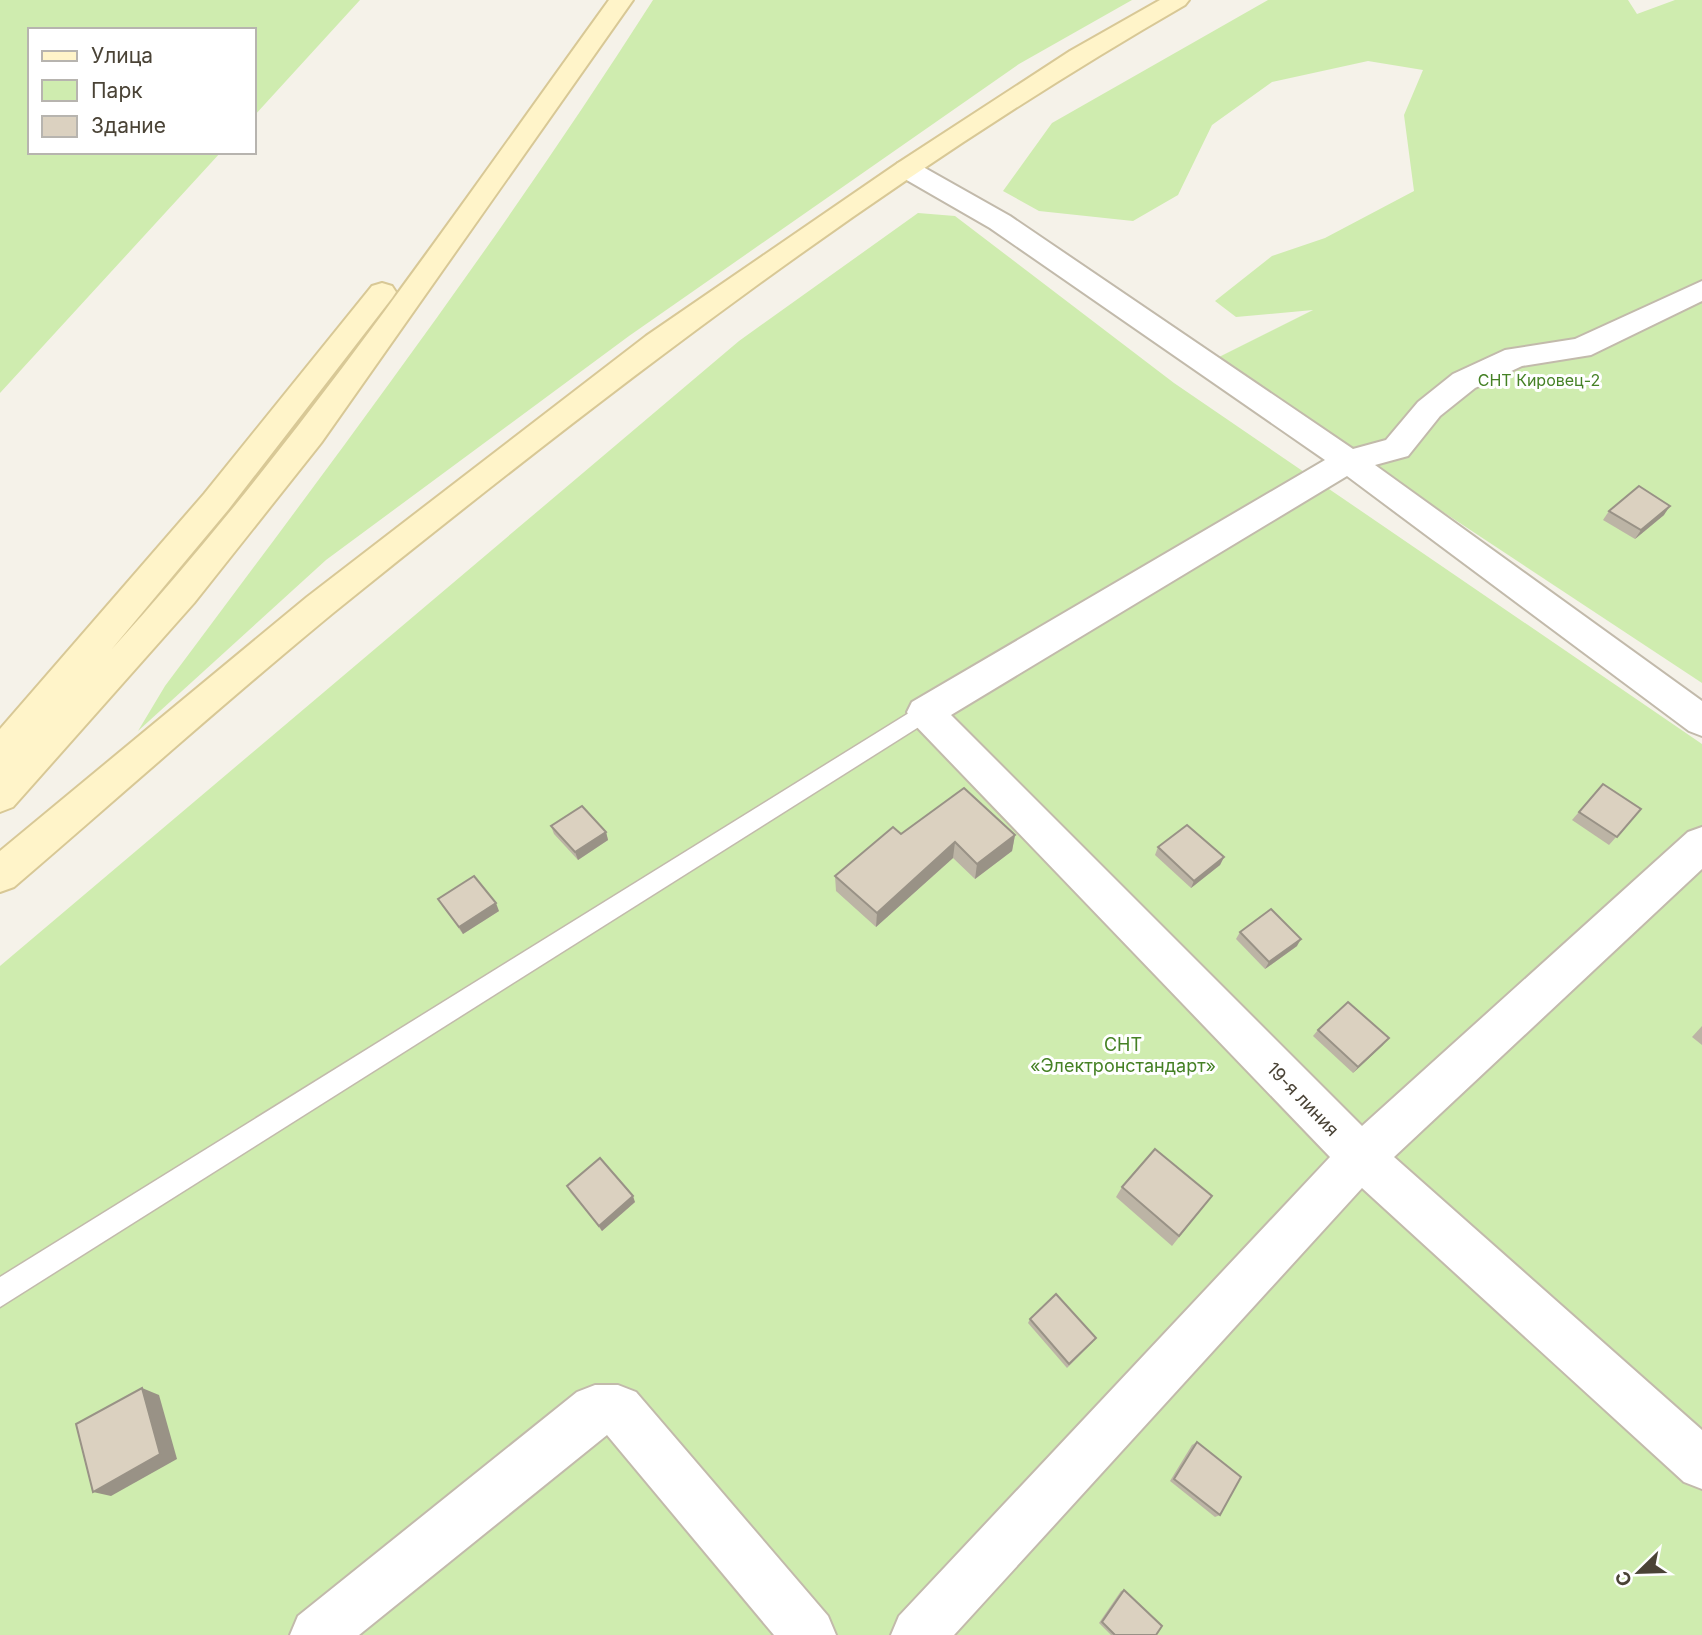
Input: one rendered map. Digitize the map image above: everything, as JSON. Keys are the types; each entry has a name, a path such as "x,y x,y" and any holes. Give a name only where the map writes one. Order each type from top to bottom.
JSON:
{"main road":[{"path":"0,755 216,502 372,306 597,0"},
{"path":"0,796 182,594 310,435 621,0"},
{"path":"0,875 319,606 656,343 907,169 1079,56 1177,0"}],"street":[{"path":"907,169 1000,222 1348,461 1702,721"},
{"path":"925,712 1348,461 1396,448 1429,409 1464,381 1516,357 1581,348 1702,290"},
{"name":"19-я линия","path":"925,712 1361,1157 1702,1464"},
{"path":"918,1635 1361,1157 1702,844"},
{"path":"317,1635 595,1410 618,1410 809,1635"}],"lane":[{"path":"0,1293 925,712"}],"green space":[{"path":"0,0 360,0 256,114 256,28 28,28 28,154 219,154 0,393"},
{"path":"653,0 1132,0 1019,64 629,336 326,560 138,731 165,686 477,262"},
{"name":"СНТ Кировец-2","path":"1268,0 1628,0 1637,14 1675,0 1702,0 1702,683 1213,360 1313,310 1236,317 1215,301 1272,256 1325,238 1414,191 1404,115 1423,70 1368,61 1272,82 1212,125 1178,195 1133,221 1039,211 1003,191 1052,123"},
{"name":"СНТ «Электронстандарт»","path":"918,213 955,216 1174,383 1702,744 1702,1635 0,1635 0,966 739,341"}],"building":[{"path":"1639,486 1670,506 1641,530 1609,511"},
{"path":"1603,784 1641,809 1617,837 1579,812"},
{"path":"964,788 1015,835 977,864 955,842 877,913 835,876 893,827 901,834"},
{"path":"582,806 606,832 575,852 551,826"},
{"path":"1187,825 1224,857 1194,881 1158,847"},
{"path":"474,876 496,903 459,927 438,899"},
{"path":"1271,909 1301,939 1269,962 1240,932"},
{"path":"1348,1002 1389,1038 1358,1067 1318,1030"},
{"path":"1155,1149 1212,1196 1179,1236 1122,1187"},
{"path":"600,1158 633,1196 599,1226 567,1186"},
{"path":"1056,1294 1096,1338 1069,1364 1030,1319"},
{"path":"142,1388 160,1454 93,1492 76,1424"},
{"path":"1197,1442 1241,1477 1220,1515 1174,1479"},
{"path":"1124,1590 1162,1626 1156,1635 1115,1635 1102,1622"}]}
